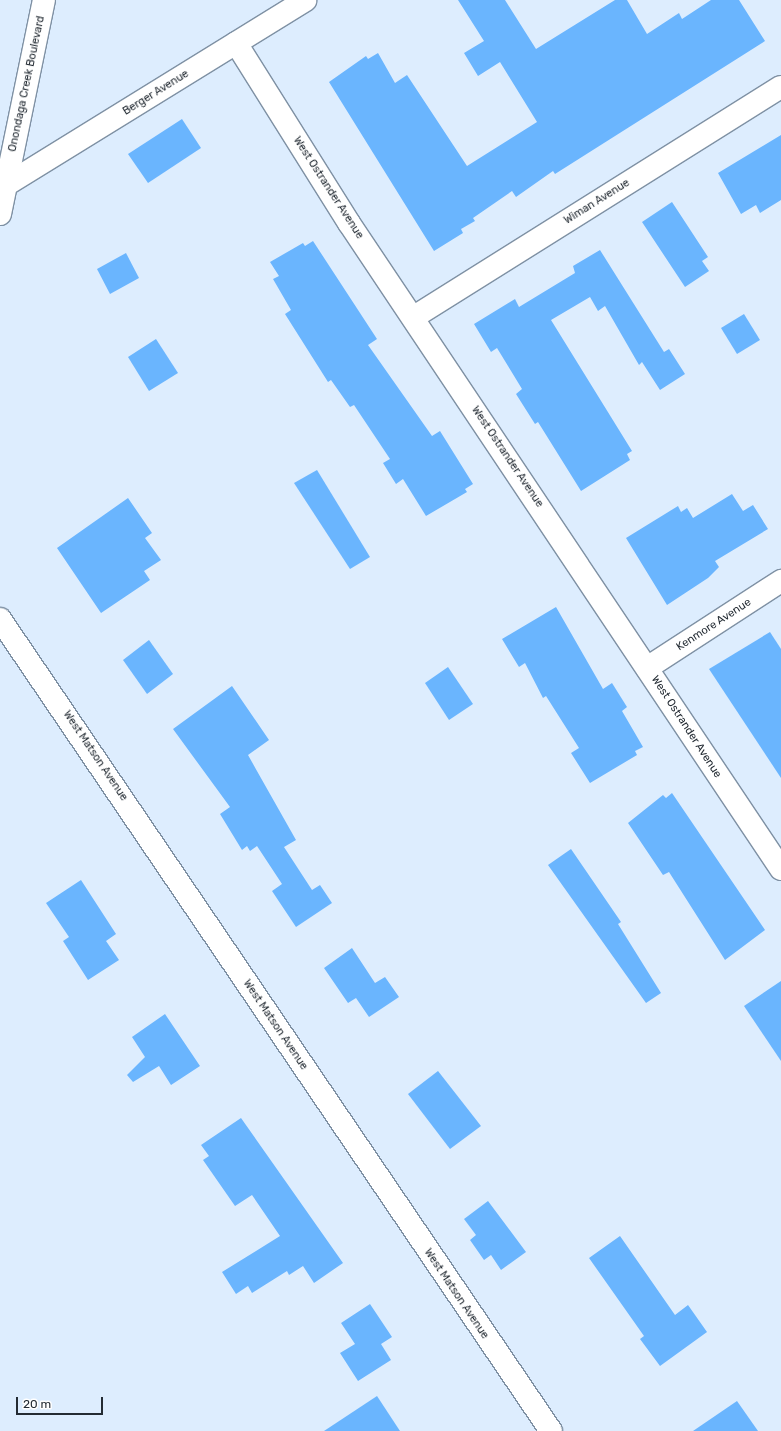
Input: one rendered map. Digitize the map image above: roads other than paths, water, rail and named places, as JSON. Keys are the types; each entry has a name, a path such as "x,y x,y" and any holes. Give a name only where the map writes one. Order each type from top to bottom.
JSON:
{"street":[{"name":"Onondaga Creek Boulevard","path":"0,214 44,0"},
{"name":"Berger Avenue","path":"6,185 306,0"},
{"name":"West Ostrander Avenue","path":"236,43 414,317 781,870"},
{"name":"Wiman Avenue","path":"414,317 781,87"},
{"name":"Kenmore Avenue","path":"647,668 781,581"},
{"name":"West Matson Avenue","path":"0,619 551,1431"}]}
